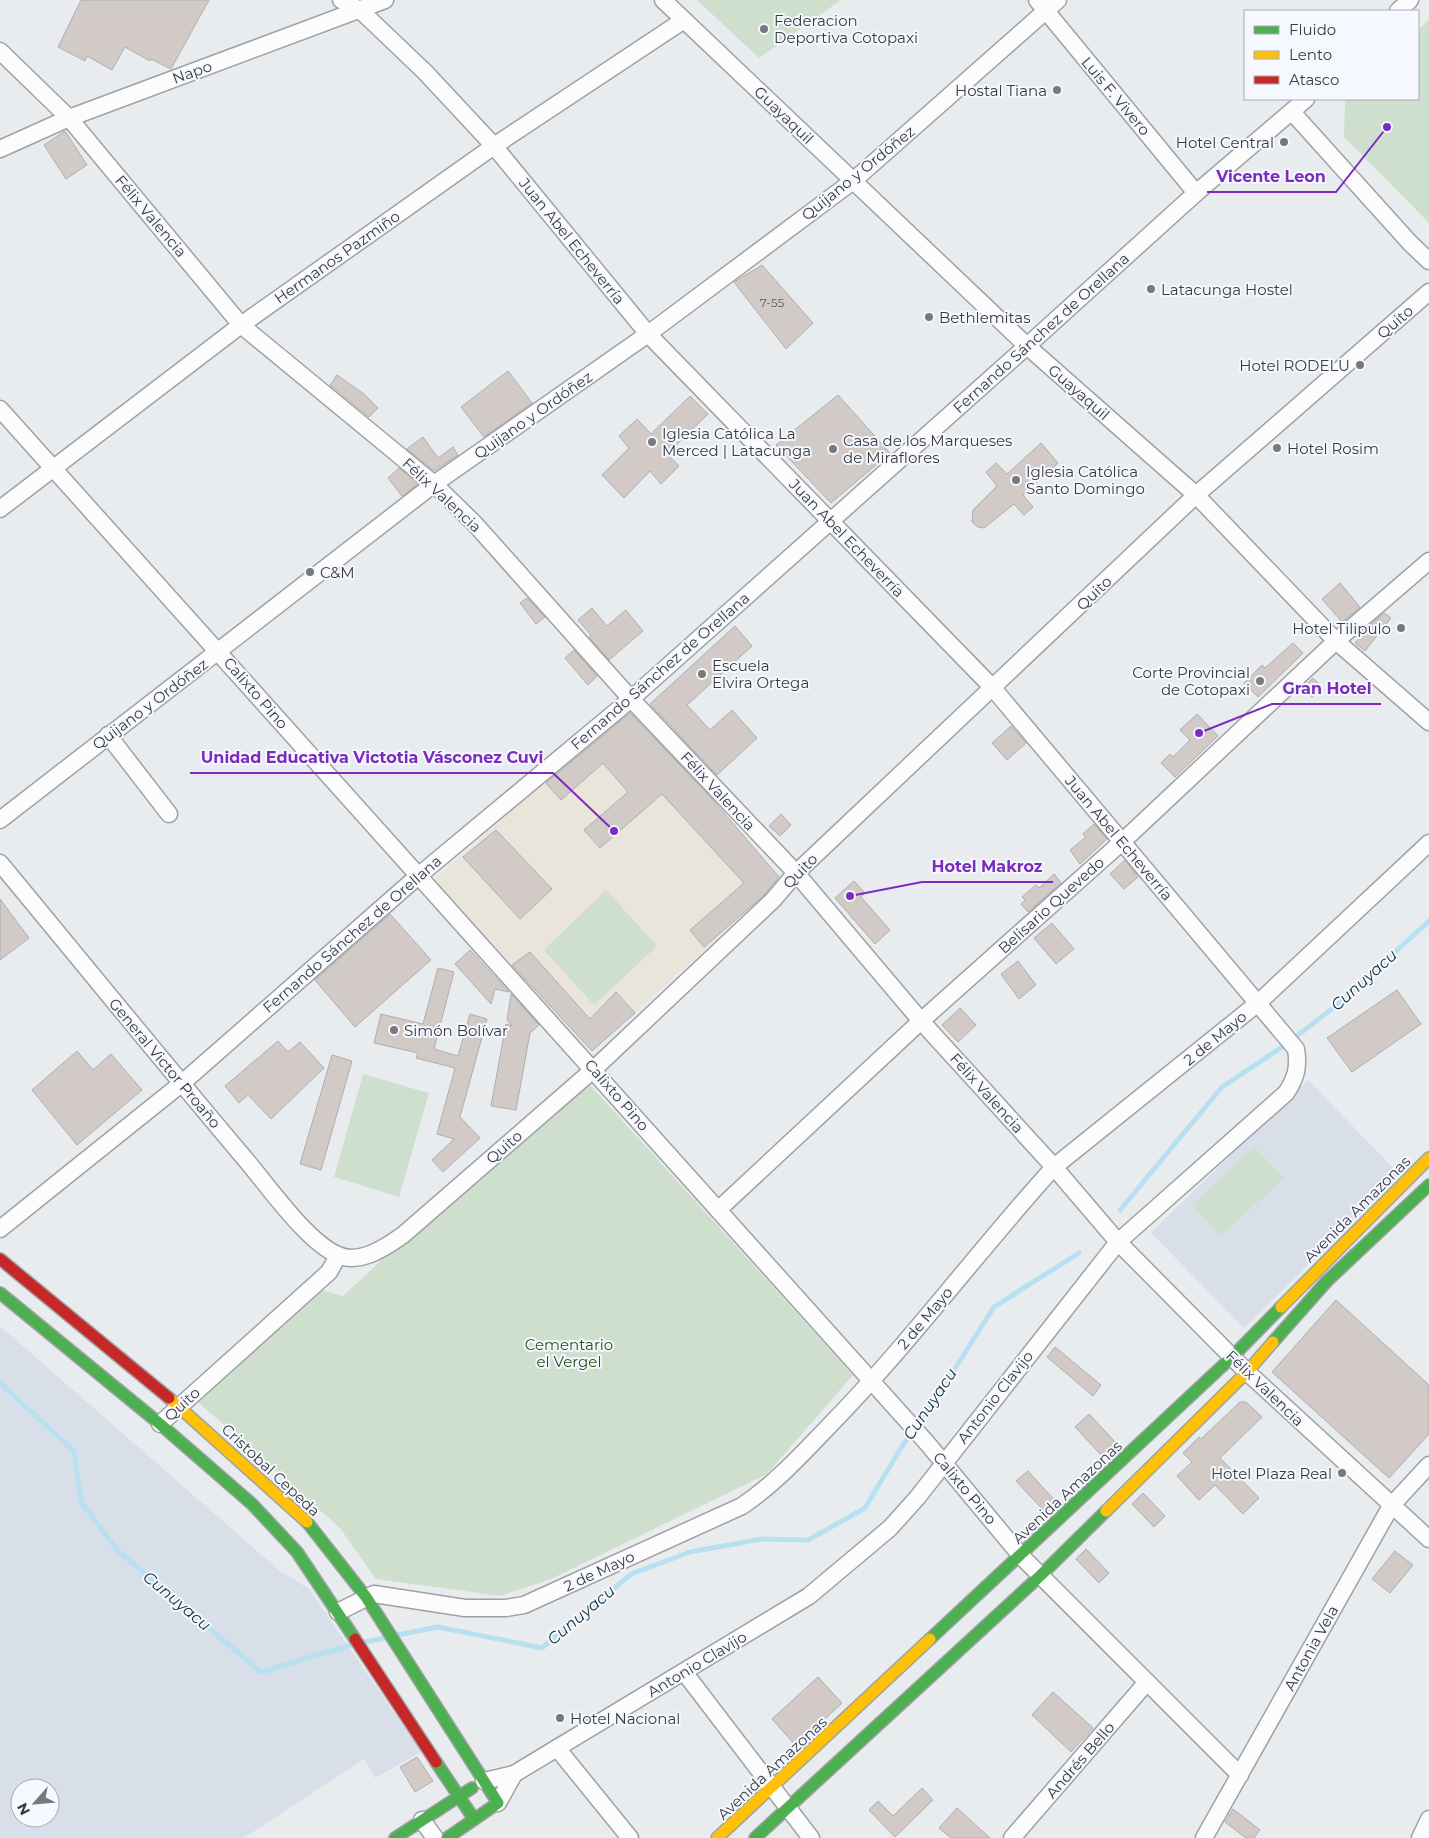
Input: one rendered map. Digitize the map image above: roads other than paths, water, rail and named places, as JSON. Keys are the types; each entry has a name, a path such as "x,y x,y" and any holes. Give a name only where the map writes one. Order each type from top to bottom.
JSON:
{"main road":[{"name":"Avenida Amazonas","path":"718,1838 1232,1357 1429,1158"},
{"name":"Avenida Amazonas","path":"755,1838 1041,1574 1247,1372 1327,1281 1429,1185"},
{"name":"Cristobal Cepeda","path":"0,1259 179,1406 304,1518 366,1597 498,1803"},
{"path":"0,1293 160,1424 252,1504 297,1552 372,1662 474,1819"},
{"name":"Antonio Clavijo","path":"395,1838 484,1781"},
{"name":"Antonio Clavijo","path":"446,1838 498,1803"}],"street":[{"name":"Juan Abel Echeverría","path":"341,0 360,10 425,72 494,146 648,334 992,687 1296,1049"},
{"name":"Napo","path":"0,149 69,118 385,0"},
{"name":"Guayaquil","path":"663,0 1027,346 1196,495 1336,641 1429,722"},
{"name":"Quijano y Ordóñez","path":"0,820 434,484 648,334 853,181 1047,4"},
{"name":"Luis F. Vivero","path":"1047,4 1196,193"},
{"name":"Hermanos Pazmiño","path":"0,509 241,325 494,146 684,20"},
{"name":"Félix Valencia","path":"0,51 69,118 241,325 434,484 474,523 631,699 796,873 921,1021 1054,1167 1118,1242 1247,1372 1429,1539"},
{"name":"Fernando Sánchez de Orellana","path":"0,1228 181,1084 417,877 631,699 1196,193 1305,100"},
{"path":"1292,112 1410,243 1429,261"},
{"name":"Quito","path":"160,1424 329,1272 338,1256 348,1258 360,1256 386,1247 594,1069 773,900 796,873 1196,495 1429,292"},
{"name":"Calixto Pino","path":"0,409 52,469 219,651 417,877 594,1069 928,1443 1021,1556 1240,1775"},
{"name":"Belisario Quevedo","path":"718,1210 921,1021 1123,841 1336,641 1429,561"},
{"path":"108,735 169,814"},
{"name":"2 de Mayo","path":"338,1612 366,1597 380,1594 466,1608 487,1609 524,1605 742,1506 768,1489 872,1382 1026,1196 1054,1167 1258,1003 1429,842"},
{"name":"General Victor Proaño","path":"0,863 181,1084 297,1221 325,1248 338,1256"},
{"name":"Antonio Clavijo","path":"484,1781 514,1774 809,1596 890,1528 917,1498 1118,1242 1286,1093 1295,1080 1299,1066 1296,1049"},
{"name":"Antonia Vela","path":"1204,1838 1391,1506 1429,1466"},
{"path":"684,1672 811,1838"},
{"name":"Andrés Bello","path":"1012,1838 1147,1682"},
{"path":"557,1748 630,1838"},
{"name":"Antonio Clavijo","path":"498,1803 514,1774"},
{"path":"1420,1838 1429,1818"},
{"path":"422,1820 435,1838"}],"waterway":[{"name":"Cunuyacu","path":"1297,1036 1338,1004 1429,921"},
{"name":"Cunuyacu","path":"1120,1210 1222,1087 1282,1047"},
{"name":"Cunuyacu","path":"398,1635 438,1627 542,1648 631,1574 690,1552 762,1539 808,1540 865,1508 901,1448 949,1378 994,1307 1079,1253"},
{"name":"Cunuyacu","path":"0,1383 74,1451 81,1502 118,1551 261,1672 351,1645"},
{"name":"Cunuyacu","path":"364,1642 385,1638"}],"place":[{"name":"Federacion Deportiva Cotopaxi","path":"764,29"},
{"name":"Hostal Tiana","path":"1057,90"},
{"name":"Vicente Leon","path":"1387,127"},
{"name":"Hotel Central","path":"1284,142"},
{"name":"Latacunga Hostel","path":"1151,289"},
{"name":"Bethlemitas","path":"929,317"},
{"name":"Hotel RODELU","path":"1360,365"},
{"name":"Iglesia Católica La Merced | Latacunga","path":"652,442"},
{"name":"Hotel Rosim","path":"1277,448"},
{"name":"Casa de los Marqueses de Miraflores","path":"833,449"},
{"name":"Iglesia Católica Santo Domingo","path":"1016,480"},
{"name":"C&M","path":"310,572"},
{"name":"Hotel Tilipulo","path":"1401,628"},
{"name":"Escuela Elvira Ortega","path":"702,674"},
{"name":"Corte Provincial de Cotopaxi","path":"1260,681"},
{"name":"Gran Hotel","path":"1199,733"},
{"name":"Unidad Educativa Victotia Vásconez Cuvi","path":"614,831"},
{"name":"Hotel Makroz","path":"850,896"},
{"name":"Simón Bolívar","path":"394,1030"},
{"name":"Hotel Plaza Real","path":"1342,1473"},
{"name":"Hotel Nacional","path":"560,1718"}],"park label":[{"name":"Cementario el Vergel","path":"569,1352"}]}
